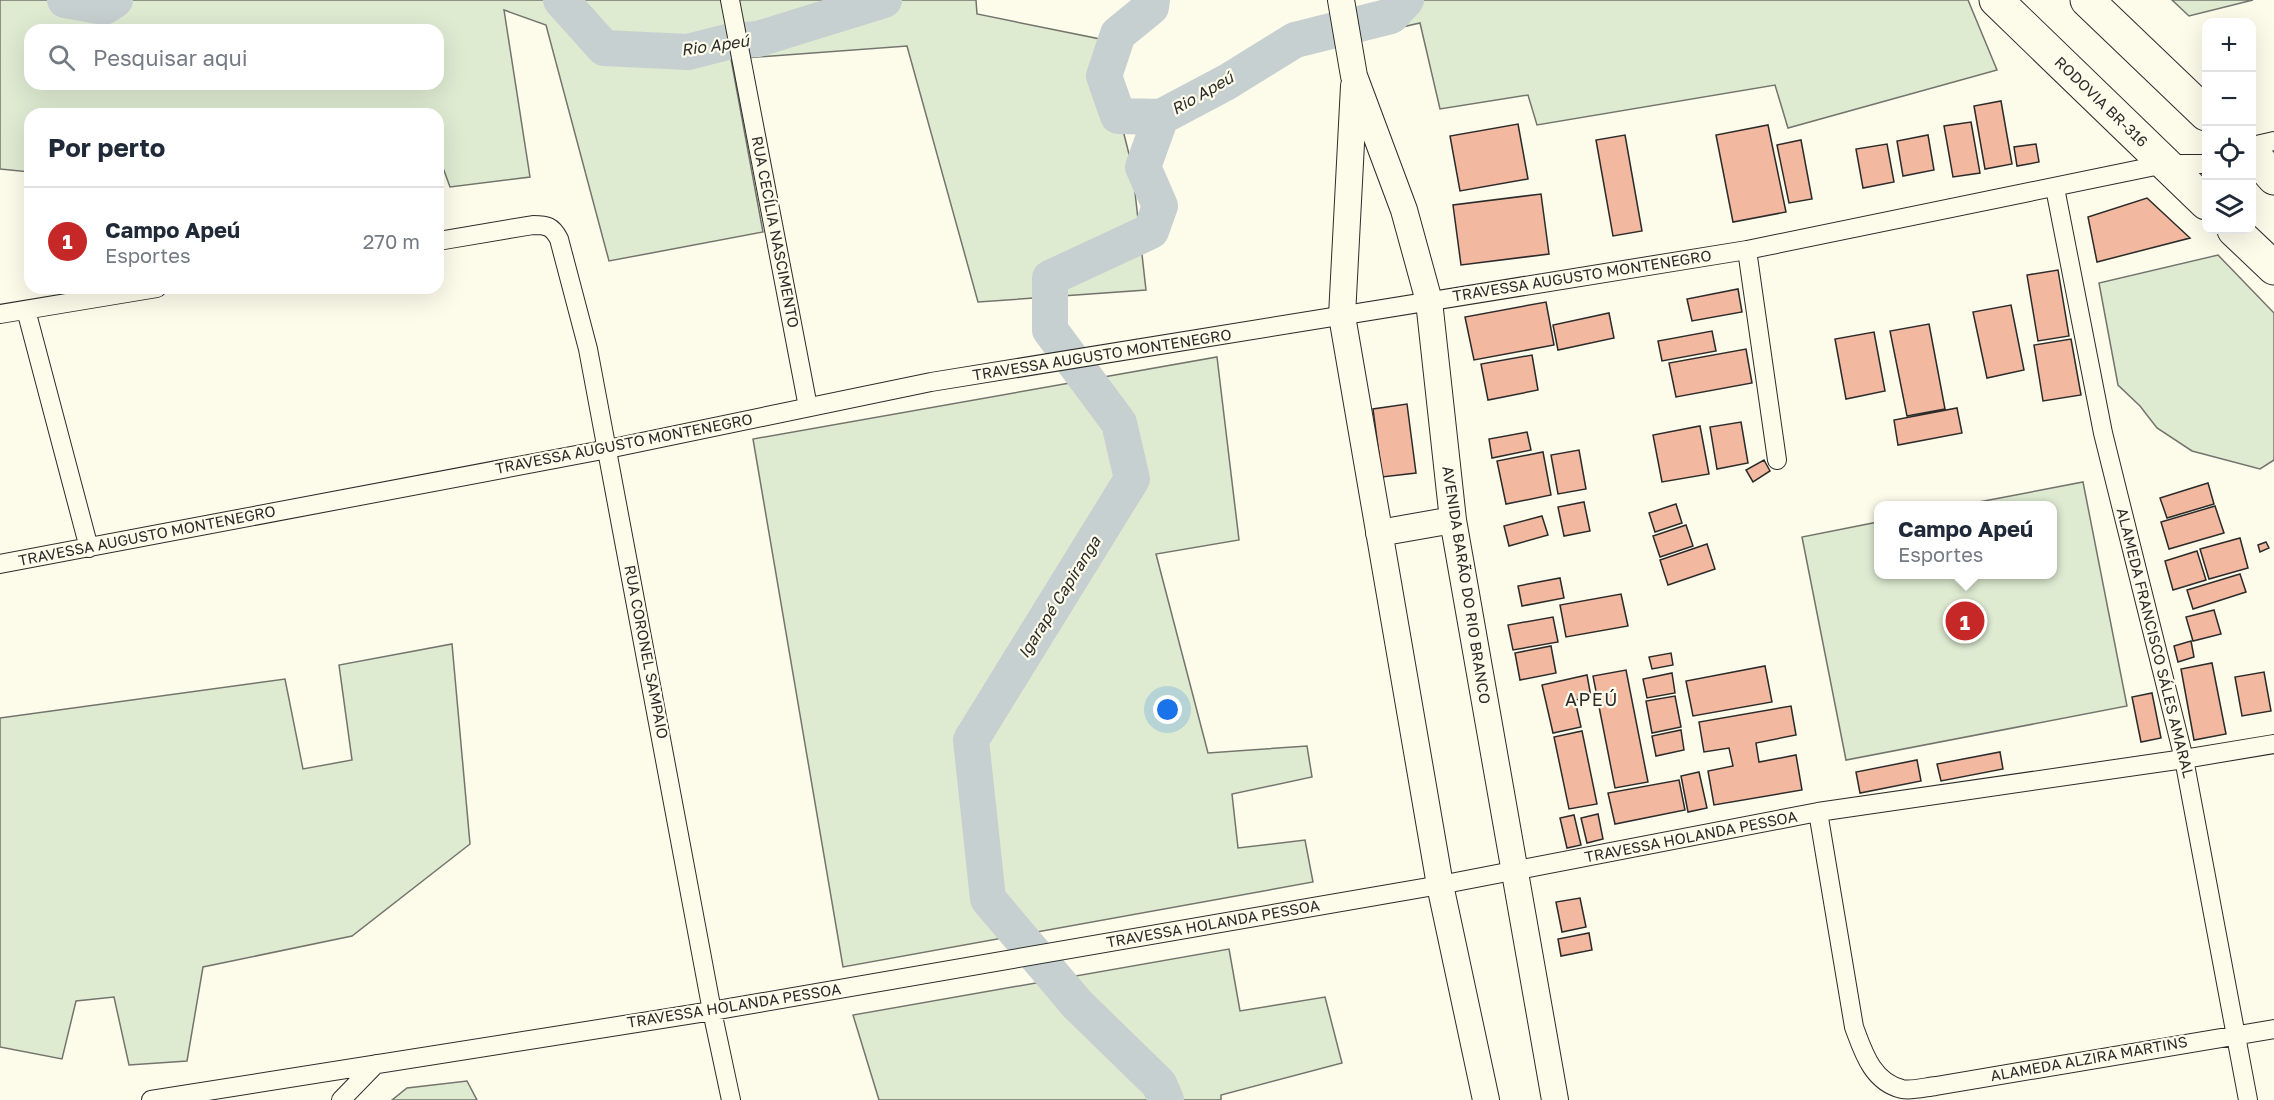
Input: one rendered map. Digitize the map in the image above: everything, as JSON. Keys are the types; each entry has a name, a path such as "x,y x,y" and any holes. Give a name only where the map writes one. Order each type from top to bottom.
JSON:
{"highway":[{"name":"RODOVIA BR-316","path":"1996,0 2202,199"},
{"path":"2087,0 2202,110"},
{"path":"2256,158 2274,179"},
{"path":"2238,234 2274,268"}],"main road":[{"name":"AVENIDA BARÃO DO RIO BRANCO","path":"1342,5 1352,65 1404,210 1429,301 1453,520 1555,1100"},
{"name":"AVENIDA BARÃO DO RIO BRANCO","path":"1352,65 1341,316 1440,885 1486,1100"},
{"path":"1379,533 1453,520"}],"street":[{"name":"RUA CECÍLIA NASCIMENTO","path":"730,0 808,407"},
{"path":"2256,145 2274,141"},
{"name":"TRAVESSA AUGUSTO MONTENEGRO","path":"0,564 608,449 924,384 1747,250 2166,164 2202,164"},
{"path":"2256,174 2274,179"},
{"name":"ALAMEDA FRANCISCO SÁLES AMARAL","path":"2055,188 2103,433 2184,759 2248,1100"},
{"name":"RUA CORONEL SAMPAIO","path":"444,240 533,225 546,225 554,229 559,239 588,349 608,449 712,1011 731,1100"},
{"path":"1747,250 1777,460"},
{"path":"0,314 121,294"},
{"path":"26,310 89,548"},
{"name":"TRAVESSA HOLANDA PESSOA","path":"151,1100 712,1011 992,963 1440,885 1818,812 2274,744"},
{"name":"ALAMEDA ALZIRA MARTINS","path":"1818,812 1854,1027 1866,1059 1873,1070 1880,1077 1903,1089 1936,1086 2274,1029"},
{"path":"341,1100 376,1064"}],"green space":[{"path":"0,0 976,0 977,14 1100,39 1132,166 1146,290 978,302 907,46 731,59 763,232 609,261 546,25 504,10 530,177 450,187 444,170 444,108 24,108 24,171 0,169"},
{"path":"1383,0 1968,0 1997,70 1788,128 1775,85 1537,125 1528,95 1440,109 1420,23 1389,30"},
{"path":"2172,0 2253,0 2189,16"},
{"path":"2218,255 2274,313 2274,460 2260,469 2192,451 2157,428 2140,406 2118,385 2099,283"},
{"path":"1217,357 1239,540 1156,554 1208,753 1307,746 1312,777 1232,794 1238,848 1305,840 1313,882 843,967 753,439"},
{"path":"2083,482 2127,706 1846,760 1802,537 1874,523 1874,579 2057,579 2057,501 1984,501"},
{"path":"452,644 470,844 352,936 203,967 187,1061 129,1065 114,997 76,1001 62,1059 0,1047 0,718 285,679 303,769 352,760 339,665"},
{"path":"1229,949 1240,1011 1325,997 1342,1063 1221,1095 1221,1100 879,1100 853,1015"},
{"path":"467,1081 477,1100 392,1100 407,1088"}],"building":[{"path":"2001,101 2012,164 1985,169 1974,106"},
{"path":"1971,122 1980,173 1953,177 1944,126"},
{"path":"1518,124 1528,179 1460,191 1450,136"},
{"path":"1768,125 1786,212 1733,222 1716,135"},
{"path":"1625,135 1642,231 1613,236 1596,140"},
{"path":"1928,135 1934,170 1903,176 1897,141"},
{"path":"1801,140 1812,199 1789,203 1777,145"},
{"path":"1887,144 1894,182 1863,188 1856,149"},
{"path":"2036,144 2039,162 2017,166 2014,147"},
{"path":"1541,194 1549,254 1461,265 1453,205"},
{"path":"2147,198 2190,238 2097,262 2088,217"},
{"path":"2058,270 2069,336 2038,341 2027,275"},
{"path":"1738,289 1742,312 1692,321 1687,299"},
{"path":"1546,302 1554,345 1474,360 1465,317"},
{"path":"2011,305 2024,370 1987,378 1973,312"},
{"path":"1609,313 1614,338 1558,350 1553,325"},
{"path":"1929,324 1945,409 1907,416 1890,331"},
{"path":"1712,331 1716,351 1662,361 1658,341"},
{"path":"1874,332 1885,391 1846,399 1835,339"},
{"path":"2071,339 2081,395 2043,401 2034,345"},
{"path":"1746,349 1752,383 1676,397 1669,363"},
{"path":"1532,355 1538,390 1488,400 1481,364"},
{"path":"1407,404 1416,473 1382,477 1373,409"},
{"path":"1957,408 1962,433 1898,445 1894,420"},
{"path":"1741,422 1748,463 1717,469 1710,427"},
{"path":"1700,426 1709,474 1662,482 1653,435"},
{"path":"1527,432 1531,450 1492,458 1489,439"},
{"path":"1579,450 1586,489 1558,494 1551,455"},
{"path":"1543,452 1551,495 1506,504 1497,461"},
{"path":"1764,460 1770,471 1753,482 1746,470"},
{"path":"2208,483 2214,504 2167,518 2160,498"},
{"path":"1584,502 1590,531 1564,536 1558,507"},
{"path":"1676,504 1682,523 1655,532 1649,513"},
{"path":"2215,506 2224,533 2169,549 2161,522"},
{"path":"1542,516 1548,535 1509,546 1504,526"},
{"path":"1686,525 1693,546 1660,557 1653,536"},
{"path":"2240,538 2248,568 2209,579 2200,549"},
{"path":"2266,542 2269,548 2260,552 2258,545"},
{"path":"1707,544 1715,569 1668,585 1660,560"},
{"path":"2197,551 2206,580 2173,590 2165,561"},
{"path":"2240,574 2246,592 2193,609 2187,590"},
{"path":"1560,578 1564,598 1522,606 1518,586"},
{"path":"1621,594 1628,626 1566,637 1560,605"},
{"path":"2214,610 2221,634 2193,641 2186,617"},
{"path":"1553,617 1558,642 1513,650 1508,625"},
{"path":"2191,641 2194,657 2178,662 2174,646"},
{"path":"1551,646 1556,673 1520,680 1515,653"},
{"path":"1671,653 1673,665 1652,669 1649,657"},
{"path":"2212,663 2226,734 2194,740 2181,669"},
{"path":"1765,666 1772,702 1693,716 1686,681"},
{"path":"1626,670 1648,782 1615,788 1593,676"},
{"path":"2264,672 2271,711 2242,716 2235,677"},
{"path":"1672,673 1675,693 1647,698 1643,679"},
{"path":"1587,675 1591,697 1575,700 1581,727 1553,733 1542,685"},
{"path":"2152,693 2161,738 2141,742 2132,697"},
{"path":"1675,696 1681,727 1652,733 1646,701"},
{"path":"1791,706 1796,735 1756,743 1759,762 1796,755 1802,790 1714,805 1708,771 1733,766 1729,748 1704,752 1699,722"},
{"path":"1681,730 1684,750 1656,756 1652,736"},
{"path":"1582,731 1597,804 1569,809 1554,737"},
{"path":"2000,752 2003,769 1941,781 1937,764"},
{"path":"1917,760 1921,781 1860,793 1856,772"},
{"path":"1699,772 1707,808 1688,812 1681,776"},
{"path":"1679,780 1685,810 1615,824 1608,793"},
{"path":"1598,814 1603,839 1587,843 1581,818"},
{"path":"1574,815 1581,845 1567,848 1560,818"},
{"path":"1580,898 1586,927 1562,932 1556,902"},
{"path":"1589,933 1592,950 1561,956 1558,939"}],"waterway":[{"name":"Rio Apeú","path":"65,0 104,7 115,0"},
{"name":"Rio Apeú","path":"561,0 604,48 688,52 731,41 758,39 884,0"},
{"name":"Rio Apeú","path":"1152,0 1151,7 1118,34 1104,76 1118,116 1161,117 1227,82 1295,40 1391,16 1406,0"},
{"name":"Igarapé Capiranga","path":"1161,117 1143,167 1160,206 1151,231 1050,278 1050,330 1119,423 1132,479 971,740 988,899 1077,1004 1159,1084 1166,1100"}],"place":[{"name":"Campo Apeú","path":"1965,621"}],"district":[{"name":"APEÚ","path":"1592,700"}]}
